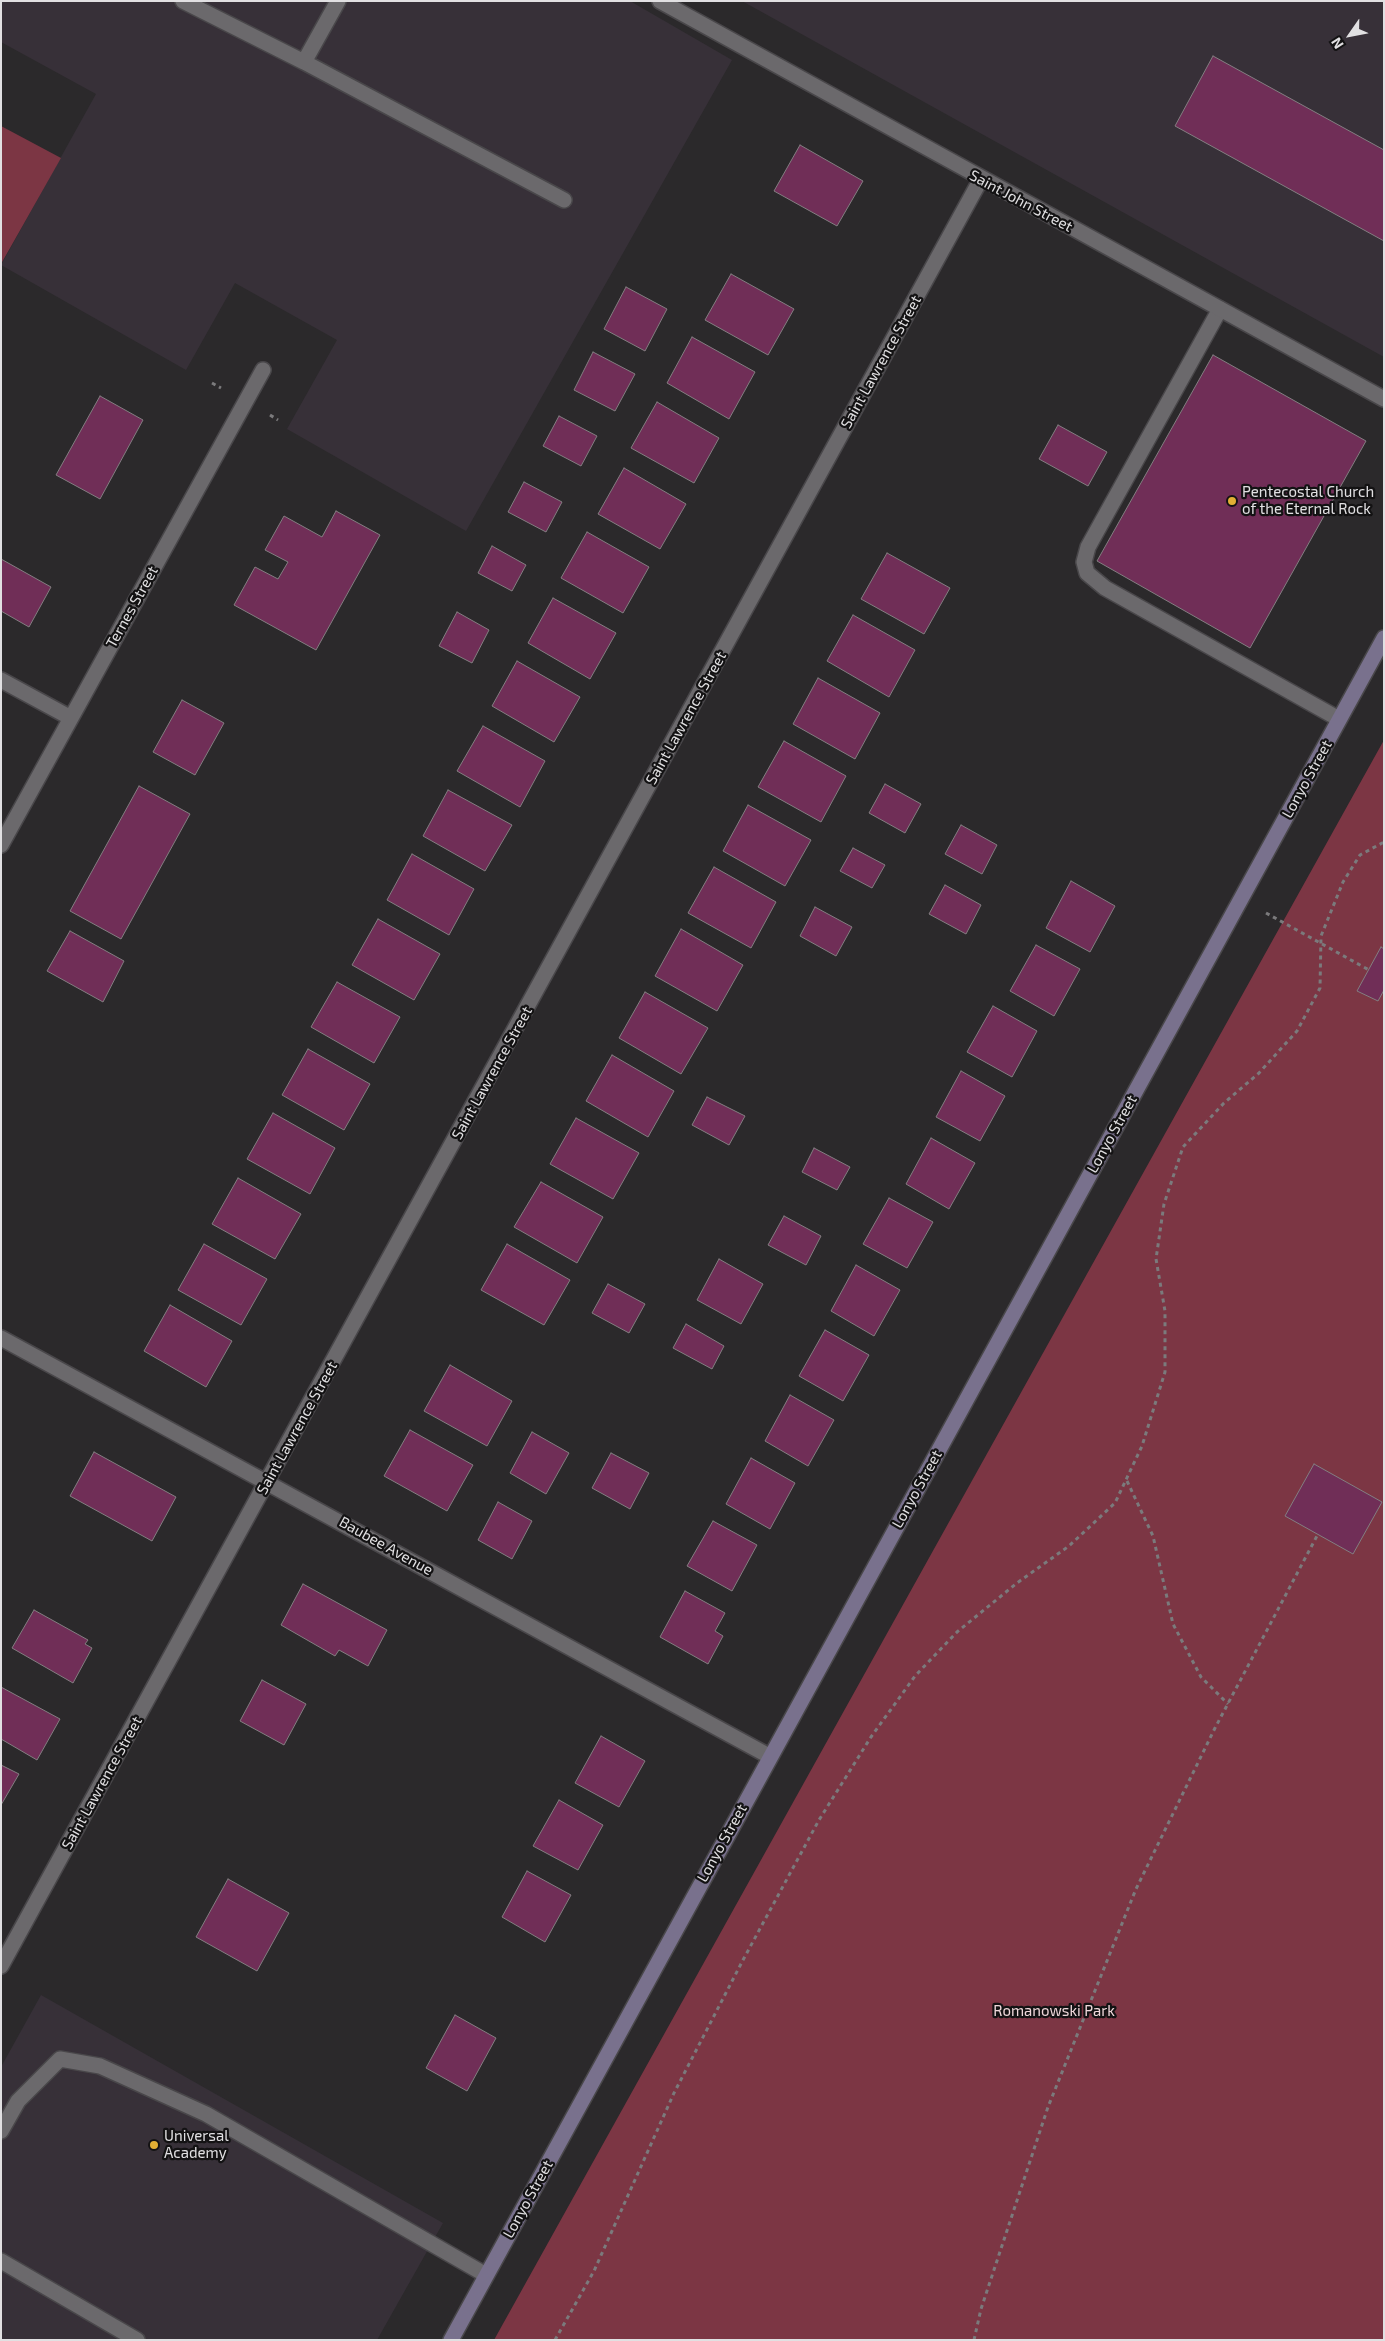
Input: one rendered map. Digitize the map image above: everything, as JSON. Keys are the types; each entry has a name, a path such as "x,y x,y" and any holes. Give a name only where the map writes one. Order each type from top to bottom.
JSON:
{"street":[{"path":"183,1 304,62 564,200"},
{"path":"304,62 338,1"},
{"name":"Saint John Street","path":"660,1 1384,399"},
{"name":"Saint Lawrence Street","path":"1,1966 981,179"},
{"path":"1220,308 1088,547 1084,562 1087,573 1104,588 1339,719"},
{"name":"Ternes Street","path":"1,845 263,370"},
{"name":"Lonyo Street","path":"450,2340 1384,638"},
{"path":"1,680 71,718"},
{"name":"Baubee Avenue","path":"1,1338 769,1756"},
{"path":"1,2132 18,2100 60,2059 100,2066 206,2114 486,2275"},
{"path":"1,2261 137,2340"}],"path":[{"path":"555,2340 594,2270 674,2093 819,1820 871,1737 915,1676 957,1632 1017,1583 1069,1546 1115,1503 1142,1446 1165,1372 1164,1311 1156,1259 1164,1204 1184,1147 1224,1103 1260,1073 1297,1031 1320,988 1322,936 1343,882 1360,855 1384,842"},
{"path":"1242,899 1369,970"},
{"path":"1126,1480 1153,1536 1174,1624 1201,1677 1228,1704"},
{"path":"974,2340 981,2308 1048,2106 1136,1889 1228,1704 1318,1534"}],"shaded area":[{"path":"1,1 630,1 732,60 466,531 287,429 337,340 235,283 186,370 1,265 96,94 1,42"},
{"path":"742,1 1384,1 1384,357"},
{"name":"Universal Academy","path":"41,1995 443,2223 377,2340 1,2340 1,2067"}],"green space":[{"path":"1,126 61,158 1,264"},
{"name":"Romanowski Park","path":"1384,740 1384,2340 494,2340"}],"building":[{"path":"1213,56 1384,150 1384,241 1175,126"},
{"path":"800,145 863,181 837,226 774,191"},
{"path":"731,274 794,309 768,355 705,320"},
{"path":"626,287 667,309 645,351 604,329"},
{"path":"692,337 755,372 729,419 667,383"},
{"path":"593,352 635,374 615,411 574,390"},
{"name":"Pentecostal Church of the Eternal Rock","path":"1213,355 1366,441 1250,648 1097,561"},
{"path":"100,396 143,420 100,499 56,475"},
{"path":"657,402 719,438 694,483 631,448"},
{"path":"559,416 597,436 581,466 543,446"},
{"path":"1058,425 1107,452 1088,486 1039,459"},
{"path":"624,468 686,504 660,549 598,514"},
{"path":"524,482 562,502 546,532 508,512"},
{"path":"336,511 380,535 316,650 234,605 255,567 278,579 288,562 265,550 284,516 322,537"},
{"path":"587,532 649,567 623,613 561,578"},
{"path":"492,546 526,565 512,591 478,573"},
{"path":"887,553 950,588 924,634 861,599"},
{"path":"1,559 51,587 29,627 1,611"},
{"path":"553,598 616,633 590,679 528,643"},
{"path":"457,612 489,630 472,663 439,646"},
{"path":"853,615 915,650 889,697 827,661"},
{"path":"517,661 580,697 554,742 492,706"},
{"path":"818,678 880,713 855,759 793,724"},
{"path":"182,700 224,723 195,775 153,752"},
{"path":"483,726 545,761 520,807 457,771"},
{"path":"784,741 846,776 821,822 758,787"},
{"path":"885,784 921,804 905,833 869,813"},
{"path":"139,786 190,814 121,939 70,911"},
{"path":"448,790 512,825 485,871 423,836"},
{"path":"748,805 811,840 785,886 723,851"},
{"path":"961,825 997,845 982,874 945,854"},
{"path":"853,848 885,865 872,888 840,871"},
{"path":"412,854 474,889 449,935 387,900"},
{"path":"714,867 776,902 751,948 688,913"},
{"path":"1071,881 1115,906 1090,952 1046,928"},
{"path":"945,885 981,905 966,934 929,914"},
{"path":"815,907 852,927 836,956 800,936"},
{"path":"378,919 440,954 414,1000 352,965"},
{"path":"681,929 743,965 717,1011 655,976"},
{"path":"70,931 124,961 103,1002 47,971"},
{"path":"1036,945 1080,969 1054,1016 1010,991"},
{"path":"1381,947 1384,949 1384,990 1378,1001 1357,991"},
{"path":"337,982 400,1017 374,1063 311,1027"},
{"path":"645,992 708,1028 681,1074 619,1038"},
{"path":"993,1006 1037,1031 1012,1077 967,1052"},
{"path":"308,1049 370,1084 344,1130 282,1095"},
{"path":"612,1055 674,1091 648,1137 586,1101"},
{"path":"961,1071 1005,1096 980,1141 936,1117"},
{"path":"707,1097 745,1116 729,1145 692,1125"},
{"path":"273,1113 335,1148 310,1194 247,1159"},
{"path":"576,1118 639,1153 613,1199 550,1164"},
{"path":"931,1138 975,1163 949,1209 906,1184"},
{"path":"814,1148 850,1167 837,1190 802,1172"},
{"path":"238,1178 301,1214 275,1259 212,1224"},
{"path":"541,1182 603,1217 577,1263 514,1227"},
{"path":"889,1198 933,1222 907,1268 863,1244"},
{"path":"784,1216 821,1236 806,1265 768,1245"},
{"path":"204,1244 267,1279 241,1325 178,1290"},
{"path":"507,1244 570,1280 544,1325 481,1290"},
{"path":"719,1259 763,1284 741,1324 697,1300"},
{"path":"856,1265 900,1290 874,1336 831,1311"},
{"path":"608,1284 645,1304 629,1333 592,1313"},
{"path":"170,1305 232,1341 206,1387 144,1351"},
{"path":"686,1324 724,1346 712,1369 673,1348"},
{"path":"825,1330 869,1355 843,1401 799,1376"},
{"path":"450,1365 512,1401 487,1446 424,1411"},
{"path":"790,1395 834,1420 808,1466 765,1441"},
{"path":"410,1430 473,1465 447,1511 384,1476"},
{"path":"532,1432 569,1453 546,1494 510,1473"},
{"path":"94,1452 176,1497 152,1541 70,1496"},
{"path":"611,1453 649,1473 630,1509 592,1488"},
{"path":"751,1458 795,1483 770,1529 726,1504"},
{"path":"1314,1464 1382,1502 1353,1554 1285,1516"},
{"path":"498,1502 532,1521 512,1559 478,1540"},
{"path":"713,1521 757,1545 732,1591 687,1566"},
{"path":"303,1584 387,1630 368,1666 339,1650 335,1656 281,1625"},
{"path":"685,1591 725,1613 715,1631 723,1636 708,1664 660,1637"},
{"path":"34,1610 88,1640 85,1644 92,1648 73,1683 12,1648"},
{"path":"262,1680 306,1704 284,1745 240,1721"},
{"path":"1,1687 60,1719 37,1760 1,1739"},
{"path":"601,1736 645,1761 619,1807 575,1783"},
{"path":"1,1765 19,1774 1,1805"},
{"path":"559,1800 603,1825 578,1870 533,1846"},
{"path":"527,1871 571,1895 545,1942 502,1917"},
{"path":"228,1879 289,1913 257,1971 196,1937"},
{"path":"455,2015 496,2038 467,2091 426,2068"}],"place":[{"name":"Pentecostal Church of the Eternal Rock","path":"1232,501"},
{"name":"Universal Academy","path":"154,2145"}]}
